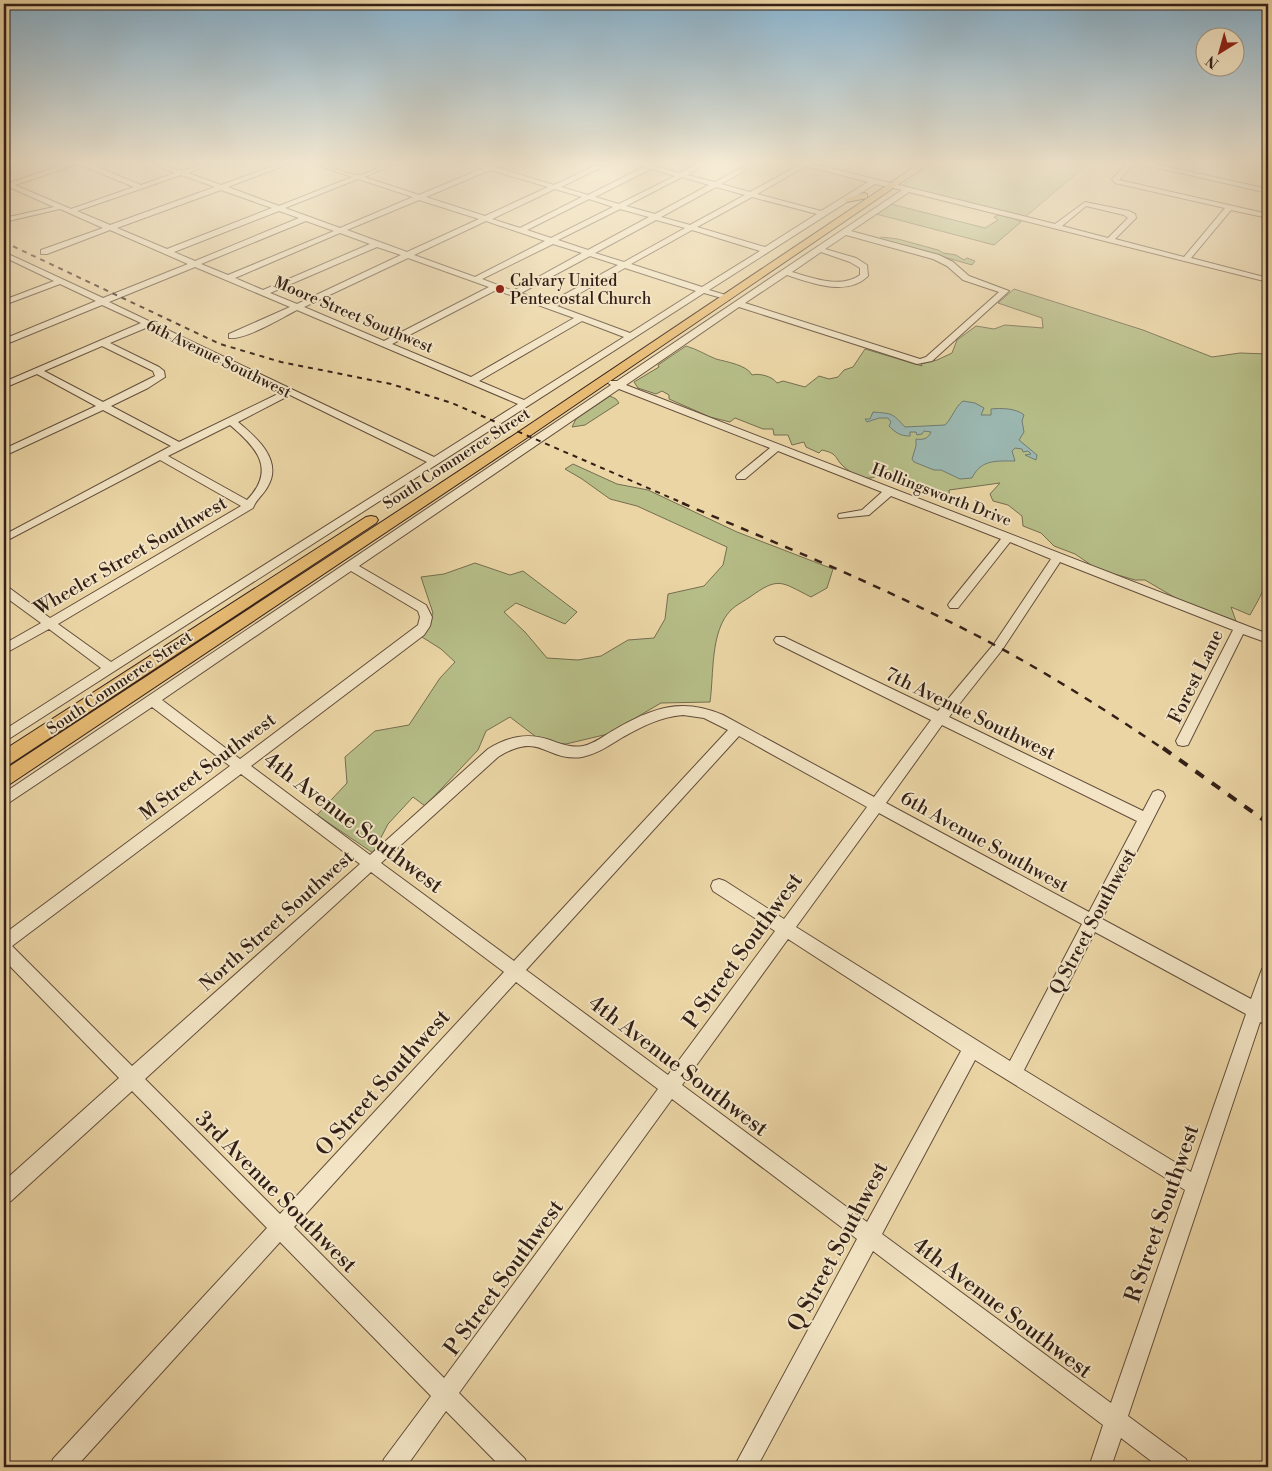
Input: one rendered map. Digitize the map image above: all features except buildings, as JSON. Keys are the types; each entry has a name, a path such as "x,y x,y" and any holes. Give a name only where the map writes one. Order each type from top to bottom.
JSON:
{"main road":[{"name":"South Commerce Street","path":"4,759 512,429 615,359 824,232"},
{"name":"South Commerce Street","path":"4,779 524,434 720,296 743,286 827,232"},
{"path":"743,286 767,284"},
{"path":"603,379 602,376 613,365 615,359"}],"street":[{"path":"44,252 96,232"},
{"name":"Moore Street Southwest","path":"119,232 526,404"},
{"path":"167,252 218,232"},
{"path":"4,342 273,232"},
{"path":"228,278 338,232"},
{"path":"342,232 631,336"},
{"path":"232,336 299,307 458,232"},
{"path":"4,737 631,336 720,296 767,284 845,232 941,259 966,278 1005,291 924,362 907,359 720,296 522,232"},
{"path":"475,280 569,232"},
{"path":"513,294 628,232"},
{"path":"549,307 684,232"},
{"path":"703,232 766,250"},
{"path":"4,800 618,385 720,296 766,250 795,232"},
{"path":"1075,232 1268,280"},
{"path":"1110,240 1118,232"},
{"path":"1186,259 1209,232"},
{"path":"263,292 376,244"},
{"path":"785,272 831,284 850,283 864,276 864,267 858,262 819,250"},
{"name":"6th Avenue Southwest","path":"4,254 435,462"},
{"path":"4,303 61,281"},
{"path":"385,344 495,287"},
{"path":"471,381 581,318"},
{"path":"5,384 149,323"},
{"path":"4,453 158,379 161,374 156,369 104,343"},
{"path":"36,371 179,446"},
{"name":"Hollingsworth Drive","path":"603,379 1268,639"},
{"path":"4,539 217,426 289,392"},
{"path":"160,456 249,506 265,484 268,463 263,451 231,421"},
{"path":"741,477 777,447"},
{"path":"843,516 865,514 889,492"},
{"name":"Wheeler Street Southwest","path":"4,650 249,506"},
{"path":"954,605 1008,537"},
{"name":"P Street Southwest","path":"392,1467 940,718 998,647 1058,557"},
{"name":"M Street Southwest","path":"4,943 415,636 424,627 427,616 417,605 351,566"},
{"path":"4,590 111,669"},
{"name":"Forest Lane","path":"1183,741 1240,628"},
{"name":"7th Avenue Southwest","path":"780,640 1146,819"},
{"name":"4th Avenue Southwest","path":"152,700 1178,1467"},
{"name":"6th Avenue Southwest","path":"680,710 712,716 737,729 1262,1014"},
{"name":"North Street Southwest","path":"4,1194 481,762 503,747 519,741 534,740 564,752 582,752 592,749 657,713 680,710"},
{"name":"O Street Southwest","path":"61,1467 737,729"},
{"name":"Q Street Southwest","path":"1013,1073 1158,796"},
{"path":"720,886 785,930 972,1048 1196,1186"},
{"name":"3rd Avenue Southwest","path":"4,949 517,1467"},
{"name":"R Street Southwest","path":"1100,1467 1196,1186 1262,1014 1268,974"},
{"name":"Q Street Southwest","path":"745,1467 972,1048"}],"green space":[{"path":"943,232 1010,232 994,245"},
{"path":"881,237 898,239 943,253 956,255 964,260 967,258 975,261 972,265 881,239"},
{"path":"1014,289 1143,330 1212,357 1240,353 1268,354 1268,555 1263,557 1266,573 1264,587 1250,615 1231,607 1236,621 1179,600 1145,580 1135,580 1097,569 1075,554 1054,546 1041,533 1023,526 1022,516 1008,505 993,501 990,494 1000,483 949,490 950,499 919,489 901,476 892,478 880,474 875,477 865,478 845,468 831,453 822,450 819,453 806,447 804,442 792,445 788,435 774,435 773,429 763,429 735,418 730,422 710,417 669,399 669,395 662,391 656,394 638,388 634,382 659,367 658,365 686,346 716,359 741,366 752,375 769,377 777,383 783,381 805,387 819,376 829,379 838,377 844,370 853,367 865,349 922,366 921,364 937,360 952,353 957,340 976,326 994,329 1005,325 1043,328 1042,318 998,303"},
{"path":"610,396 619,403 585,425 572,427 576,419"},
{"path":"573,464 617,484 648,490 737,532 833,569 827,588 811,597 786,585 774,584 760,590 731,610 719,629 716,641 710,702 661,703 608,734 566,744 544,743 510,717 486,731 478,750 425,806 413,797 388,824 373,853 317,815 347,783 345,757 375,731 409,725 440,678 455,662 441,649 422,637 433,613 421,577 444,574 475,563 510,575 523,571 577,612 565,624 516,603 504,612 525,632 547,658 578,660 601,656 628,640 654,638 665,619 668,594 704,586 723,565 727,547 637,506 610,499 565,469"}],"water":[{"path":"963,401 975,403 984,408 981,415 991,415 991,409 999,409 1013,410 1024,415 1022,421 1024,432 1019,440 1037,455 1036,460 1025,455 1031,454 1028,451 1023,452 1022,449 1015,448 1012,451 1015,461 990,462 980,467 972,478 960,479 941,470 934,470 914,462 912,459 916,439 925,438 931,432 924,431 922,434 917,435 916,432 910,432 910,436 901,435 889,426 891,422 888,418 879,418 867,422 865,419 870,419 873,412 891,415 905,427 945,425"}],"railway":[{"path":"4,242 220,344 281,362 391,384 452,403 685,504"},
{"path":"682,503 848,574 974,634 1057,681 1165,750"},
{"path":"1163,748 1268,823"}],"place":[{"name":"Calvary United Pentecostal Church","path":"500,289"}]}
